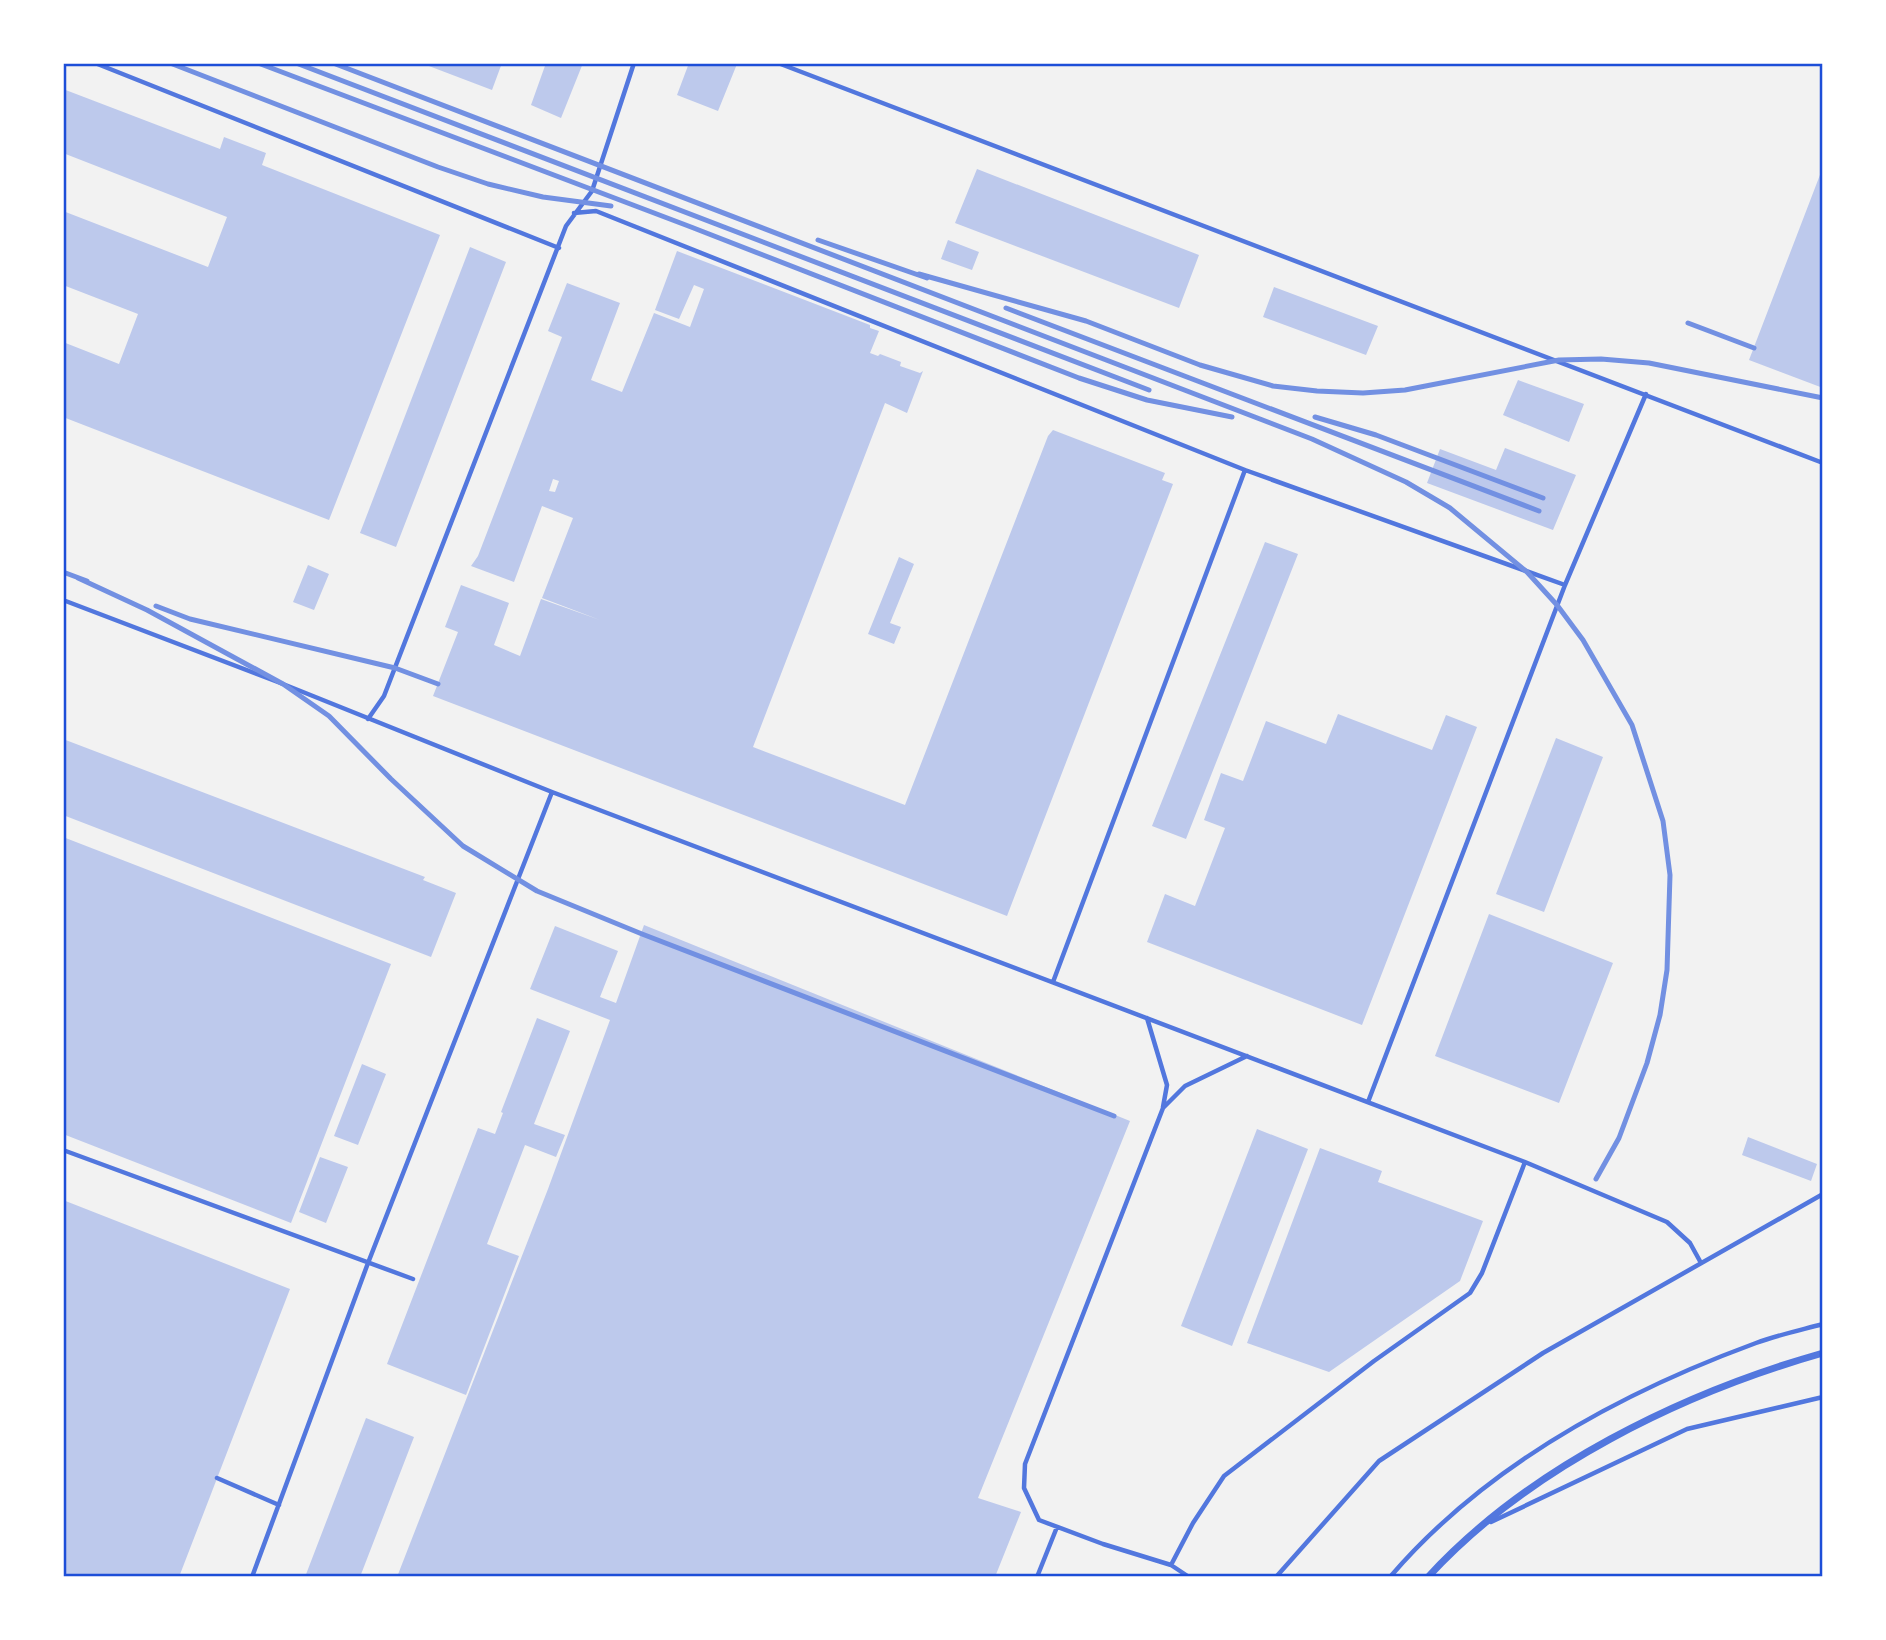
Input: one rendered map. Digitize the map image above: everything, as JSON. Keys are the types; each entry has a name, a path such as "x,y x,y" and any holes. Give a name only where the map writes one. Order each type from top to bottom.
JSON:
{"street":[{"path":"1428,1577 1484,1525 1534,1487 1588,1452 1646,1421 1768,1369 1823,1353"}],"lane":[{"path":"95,63 559,248"},
{"path":"368,719 384,696 566,226 592,191 634,63"},
{"path":"778,63 1823,463"},
{"path":"574,213 596,211 1245,470 1564,585"},
{"path":"1368,1102 1564,585 1646,394"},
{"path":"1053,982 1245,470"},
{"path":"63,600 283,684 552,792 1525,1162 1667,1222 1690,1244 1701,1263"},
{"path":"251,1577 368,1263 552,792"},
{"path":"1147,1018 1167,1085 1163,1108 1025,1464 1024,1488 1039,1520 1171,1565 1189,1577"},
{"path":"1163,1108 1185,1086 1247,1056"},
{"path":"63,1150 413,1279"},
{"path":"1171,1565 1193,1523 1224,1476 1374,1361 1470,1293 1482,1273 1525,1162"},
{"path":"1276,1577 1379,1461 1543,1353 1823,1194"},
{"path":"1390,1577 1409,1554 1465,1503 1517,1464 1574,1428 1633,1396 1695,1368 1758,1342 1823,1324"},
{"path":"1484,1525 1687,1429 1823,1397"},
{"path":"217,1478 279,1505"},
{"path":"1037,1577 1057,1527"}],"building":[{"path":"421,63 502,63 492,90"},
{"path":"546,63 583,63 561,118 531,105"},
{"path":"689,63 737,64 718,111 677,95"},
{"path":"63,89 220,149 224,137 266,153 262,165 440,235 329,520 63,417 63,342 119,364 138,314 63,285 63,211 208,267 227,217 63,153"},
{"path":"1823,167 1823,388 1749,360"},
{"path":"977,169 1199,255 1179,308 955,223"},
{"path":"948,240 979,252 972,270 941,259"},
{"path":"470,247 506,262 396,547 360,533"},
{"path":"677,251 870,325 870,328 879,331 870,353 901,362 900,366 920,373 923,371 907,413 885,403 753,747 905,805 1048,436 1053,430 1165,473 1162,480 1173,484 1007,916 433,696 458,632 445,627 461,585 509,603 494,645 520,656 541,599 600,620 542,598 573,518 542,506 514,582 471,566 478,556 562,337 548,331 567,283 620,303 591,380 622,392 654,313 690,327 704,289 694,285 679,319 655,310","holes":["553,479 559,481 555,492 549,491"]},
{"path":"1274,287 1378,326 1366,355 1263,317"},
{"path":"1518,380 1584,404 1569,442 1503,415"},
{"path":"1505,448 1576,475 1553,530 1427,483 1440,449 1496,470"},
{"path":"1265,542 1298,554 1186,839 1152,826"},
{"path":"899,557 914,564 890,623 901,627 894,644 868,634"},
{"path":"308,565 329,574 314,610 293,602"},
{"path":"1338,714 1432,750 1446,715 1477,727 1362,1025 1147,942 1165,894 1195,906 1225,828 1204,820 1221,773 1243,781 1266,721 1326,744"},
{"path":"1556,738 1603,757 1544,912 1496,894"},
{"path":"63,739 425,877 423,880 456,893 431,957 63,815"},
{"path":"63,837 391,964 291,1223 63,1134"},
{"path":"1489,914 1613,963 1559,1103 1435,1056"},
{"path":"644,925 1130,1121 978,1498 1021,1512 995,1577 397,1577 548,1189 610,1020 530,989 555,926 618,951 600,997 616,1003"},
{"path":"537,1018 570,1031 534,1124 565,1135 556,1157 525,1145 487,1244 519,1256 466,1395 387,1364 478,1128 495,1134"},
{"path":"362,1064 386,1074 358,1145 334,1136"},
{"path":"1257,1129 1308,1149 1232,1346 1181,1326"},
{"path":"1748,1137 1817,1164 1811,1181 1742,1155"},
{"path":"1320,1148 1382,1171 1378,1182 1483,1221 1460,1281 1329,1372 1247,1343"},
{"path":"320,1157 348,1167 326,1223 299,1212"},
{"path":"63,1200 290,1289 179,1577 63,1577"},
{"path":"366,1418 414,1437 360,1577 305,1577"}],"railway":[{"path":"170,63 488,184 543,197 611,206"},
{"path":"258,63 1079,378 1147,400 1232,417"},
{"path":"296,63 1149,390"},
{"path":"333,63 1312,439 1406,482 1450,508 1527,572 1557,605 1583,640 1632,725 1663,821 1670,875 1667,970 1660,1015 1647,1063 1619,1138 1596,1179"},
{"path":"818,240 927,278"},
{"path":"919,274 1086,321 1200,365 1273,386 1363,393 1405,390 1559,360 1601,359 1649,363 1823,398"},
{"path":"1006,308 1539,511"},
{"path":"1688,323 1754,348"},
{"path":"1315,417 1376,435 1543,498"},
{"path":"63,572 87,581"},
{"path":"78,578 147,610 283,684 329,716 463,846 537,891 1114,1116"},
{"path":"156,606 190,619 395,668 438,684"}]}
